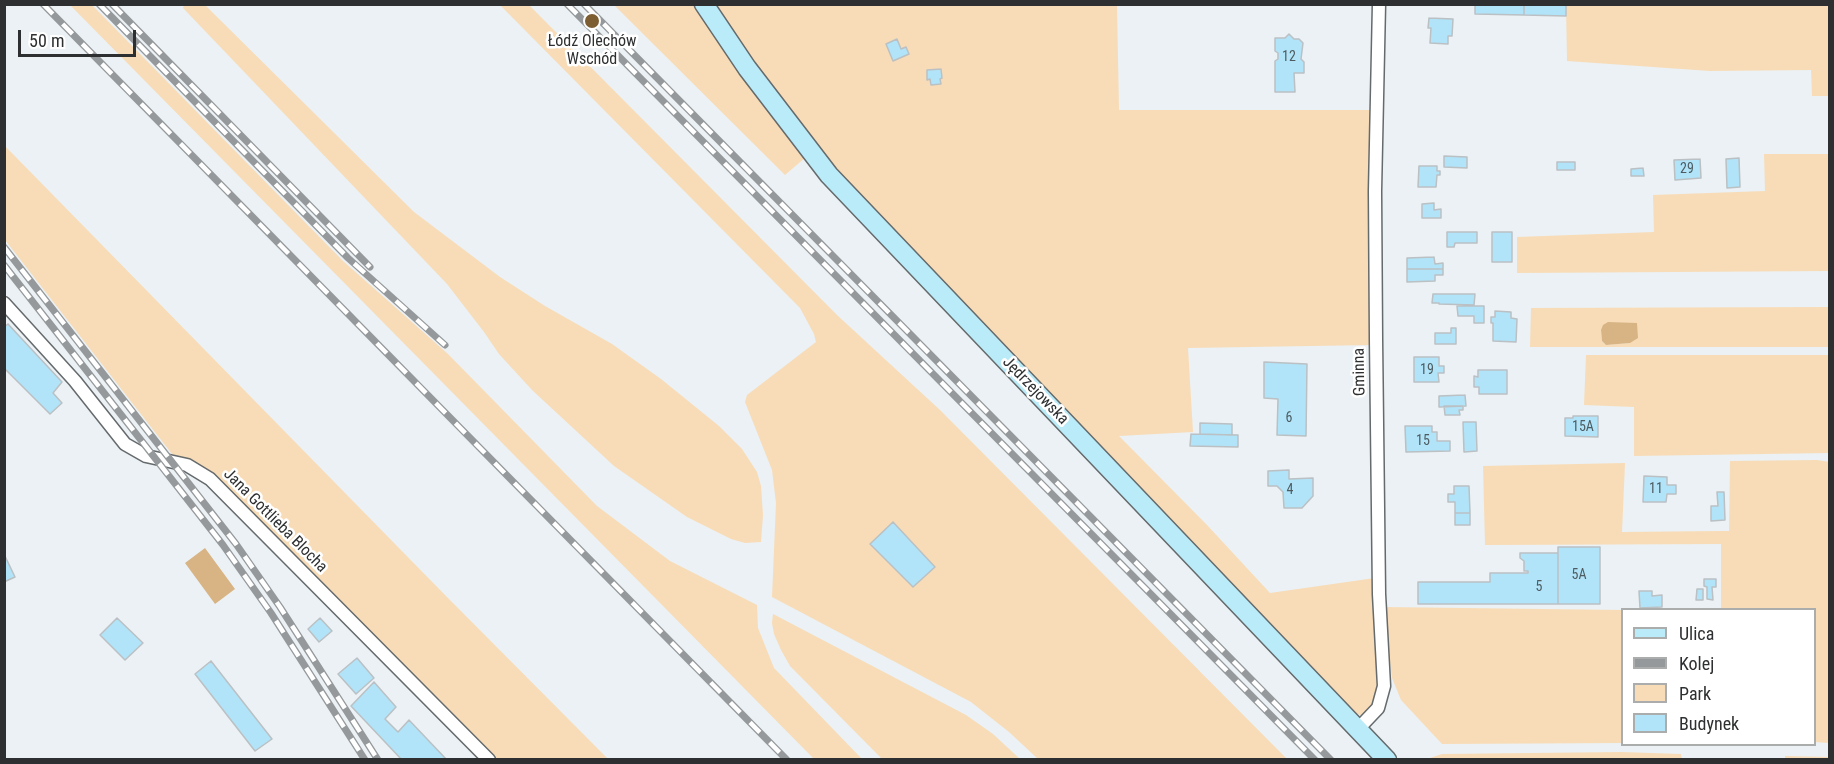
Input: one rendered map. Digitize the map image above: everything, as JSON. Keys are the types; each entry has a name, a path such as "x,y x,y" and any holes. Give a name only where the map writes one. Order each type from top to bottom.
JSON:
{"street":[{"name":"Jędrzejowska","path":"704,4 747,68 829,175 1387,759"},
{"name":"Gminna","path":"1358,729 1378,708 1384,686 1379,594 1375,191 1379,4"},
{"name":"Jana Gottlieba Blocha","path":"4,303 75,381 125,444 146,456 187,465 210,479 489,759"}],"green space":[{"path":"70,5 92,5 343,261 448,354 597,506 670,561 757,605 758,628 774,668 862,759 814,759"},
{"path":"184,5 205,5 414,212 500,277 612,344 661,379 719,426 742,449 757,472 761,486 763,515 761,542 745,543 731,539 687,517 614,466 532,390 499,354 447,284 183,8"},
{"path":"500,5 529,5 837,315 940,410 1287,759 1038,759 971,702 772,597 776,503 772,470 745,402 747,395 816,342 814,334 800,308"},
{"path":"614,5 696,5 806,157 785,175"},
{"path":"714,5 1117,5 1119,110 1372,110 1372,345 1188,348 1193,432 1119,436 1270,593 1375,578 1379,686 1374,704 1364,716 1354,713 1095,440 838,175 723,21"},
{"path":"1566,5 1829,5 1829,96 1812,96 1811,70 1710,71 1567,61"},
{"path":"4,145 608,759 494,759 194,463 172,454 5,240"},
{"path":"1764,154 1829,154 1829,271 1517,273 1517,237 1654,232 1653,195 1765,191"},
{"path":"1829,307 1829,347 1530,347 1531,308","holes":["1601,330 1629,343 1606,345 1602,341"]},
{"path":"1586,355 1829,355 1829,453 1634,456 1634,407 1584,405"},
{"path":"1817,460 1830,462 1829,743 1816,742 1816,608 1721,608 1721,544 1485,545 1483,466 1625,463 1622,532 1729,531 1730,461"},
{"path":"1383,607 1621,610 1621,743 1442,744 1401,700 1392,678"},
{"path":"773,614 966,715 993,734 1020,759 882,759 790,666 774,634"},
{"path":"1621,752 1681,754 1682,759 1427,759 1442,754"},
{"path":"1785,756 1829,757 1829,759 1785,759"}],"shaded area":[{"path":"1608,322 1637,323 1638,338 1630,343 1606,345 1602,341 1601,330"},
{"path":"205,548 235,589 215,604 185,563"}],"building":[{"path":"1475,4 1524,4 1524,15 1475,14"},
{"path":"1524,4 1566,4 1566,16 1524,15"},
{"path":"1429,18 1453,19 1452,36 1448,36 1448,44 1430,43"},
{"path":"1289,34 1303,43 1301,59 1304,62 1304,73 1294,73 1295,92 1275,92 1275,61 1278,59 1278,53 1275,51 1275,38 1285,38"},
{"path":"897,39 901,49 906,47 909,54 893,61 886,44"},
{"path":"941,69 941,84 931,85 930,79 927,80 927,70"},
{"path":"1444,156 1467,157 1467,168 1444,167"},
{"path":"1739,158 1740,187 1727,188 1726,159"},
{"path":"1700,159 1701,178 1675,180 1674,160"},
{"path":"1557,162 1575,162 1575,170 1557,170"},
{"path":"1419,166 1437,166 1440,175 1437,175 1436,187 1418,187"},
{"path":"1643,168 1644,176 1631,176 1631,169"},
{"path":"1434,203 1434,210 1441,209 1441,218 1422,218 1422,204"},
{"path":"1447,232 1477,232 1477,243 1455,243 1454,247 1447,247"},
{"path":"1492,232 1512,232 1512,262 1492,262"},
{"path":"1434,257 1435,264 1443,263 1443,269 1407,269 1407,258"},
{"path":"1407,269 1443,269 1443,275 1435,275 1435,281 1407,282"},
{"path":"1433,294 1475,294 1474,305 1432,303"},
{"path":"1457,306 1484,306 1484,323 1474,323 1474,316 1458,316"},
{"path":"1495,311 1511,312 1511,318 1517,319 1516,342 1493,341 1491,317 1495,317"},
{"path":"8,324 62,382 53,393 62,403 50,414 4,368 4,327"},
{"path":"1451,328 1456,328 1456,344 1435,344 1435,333 1451,333"},
{"path":"1414,357 1439,357 1439,366 1444,366 1444,373 1438,373 1439,382 1414,382"},
{"path":"1264,362 1307,364 1306,436 1277,435 1278,399 1264,398"},
{"path":"1478,370 1507,370 1507,394 1479,394 1479,387 1474,387 1474,376 1478,377"},
{"path":"1465,395 1466,406 1439,407 1439,396"},
{"path":"1444,406 1463,406 1463,410 1459,410 1460,415 1445,415"},
{"path":"1573,416 1598,416 1598,437 1565,436 1565,418 1573,418"},
{"path":"1463,422 1476,422 1477,451 1464,452"},
{"path":"1200,423 1232,424 1232,435 1200,434"},
{"path":"1405,426 1432,426 1432,432 1437,432 1437,441 1450,441 1450,451 1406,452"},
{"path":"1191,434 1238,435 1238,447 1190,446"},
{"path":"1289,470 1289,479 1313,478 1313,496 1302,508 1284,508 1283,492 1277,486 1268,486 1268,471"},
{"path":"1644,476 1667,477 1667,485 1676,485 1676,494 1667,494 1666,502 1643,502"},
{"path":"1454,486 1469,486 1470,513 1455,513 1455,502 1448,502 1448,494 1454,494"},
{"path":"1717,492 1724,492 1725,520 1711,521 1711,506 1718,506"},
{"path":"1455,513 1470,513 1470,525 1455,525"},
{"path":"893,522 935,567 913,587 870,544"},
{"path":"1558,547 1600,547 1600,604 1558,604"},
{"path":"1520,553 1558,553 1558,604 1418,604 1418,582 1490,582 1490,573 1528,573 1524,571 1524,561 1520,558"},
{"path":"4,554 15,577 4,582"},
{"path":"1704,579 1716,579 1716,587 1712,587 1713,600 1707,599"},
{"path":"1697,589 1703,589 1703,600 1696,600"},
{"path":"1639,591 1652,591 1652,596 1662,595 1662,607 1640,608"},
{"path":"117,618 143,643 125,660 100,635"},
{"path":"320,618 332,631 319,642 308,629"},
{"path":"357,658 374,678 356,694 338,674"},
{"path":"211,661 272,739 255,751 195,674"},
{"path":"374,682 396,707 385,719 398,732 409,720 447,760 402,760 351,706"}],"railway":[{"path":"43,4 787,760"},
{"path":"99,4 348,258 445,345"},
{"path":"112,4 370,267"},
{"path":"567,4 1315,760"},
{"path":"584,4 1331,760"},
{"path":"4,247 236,544 280,607 378,760"},
{"path":"4,265 223,545 271,613 365,760"}],"place":[{"name":"Łódź Olechów Wschód","path":"592,21"}]}
